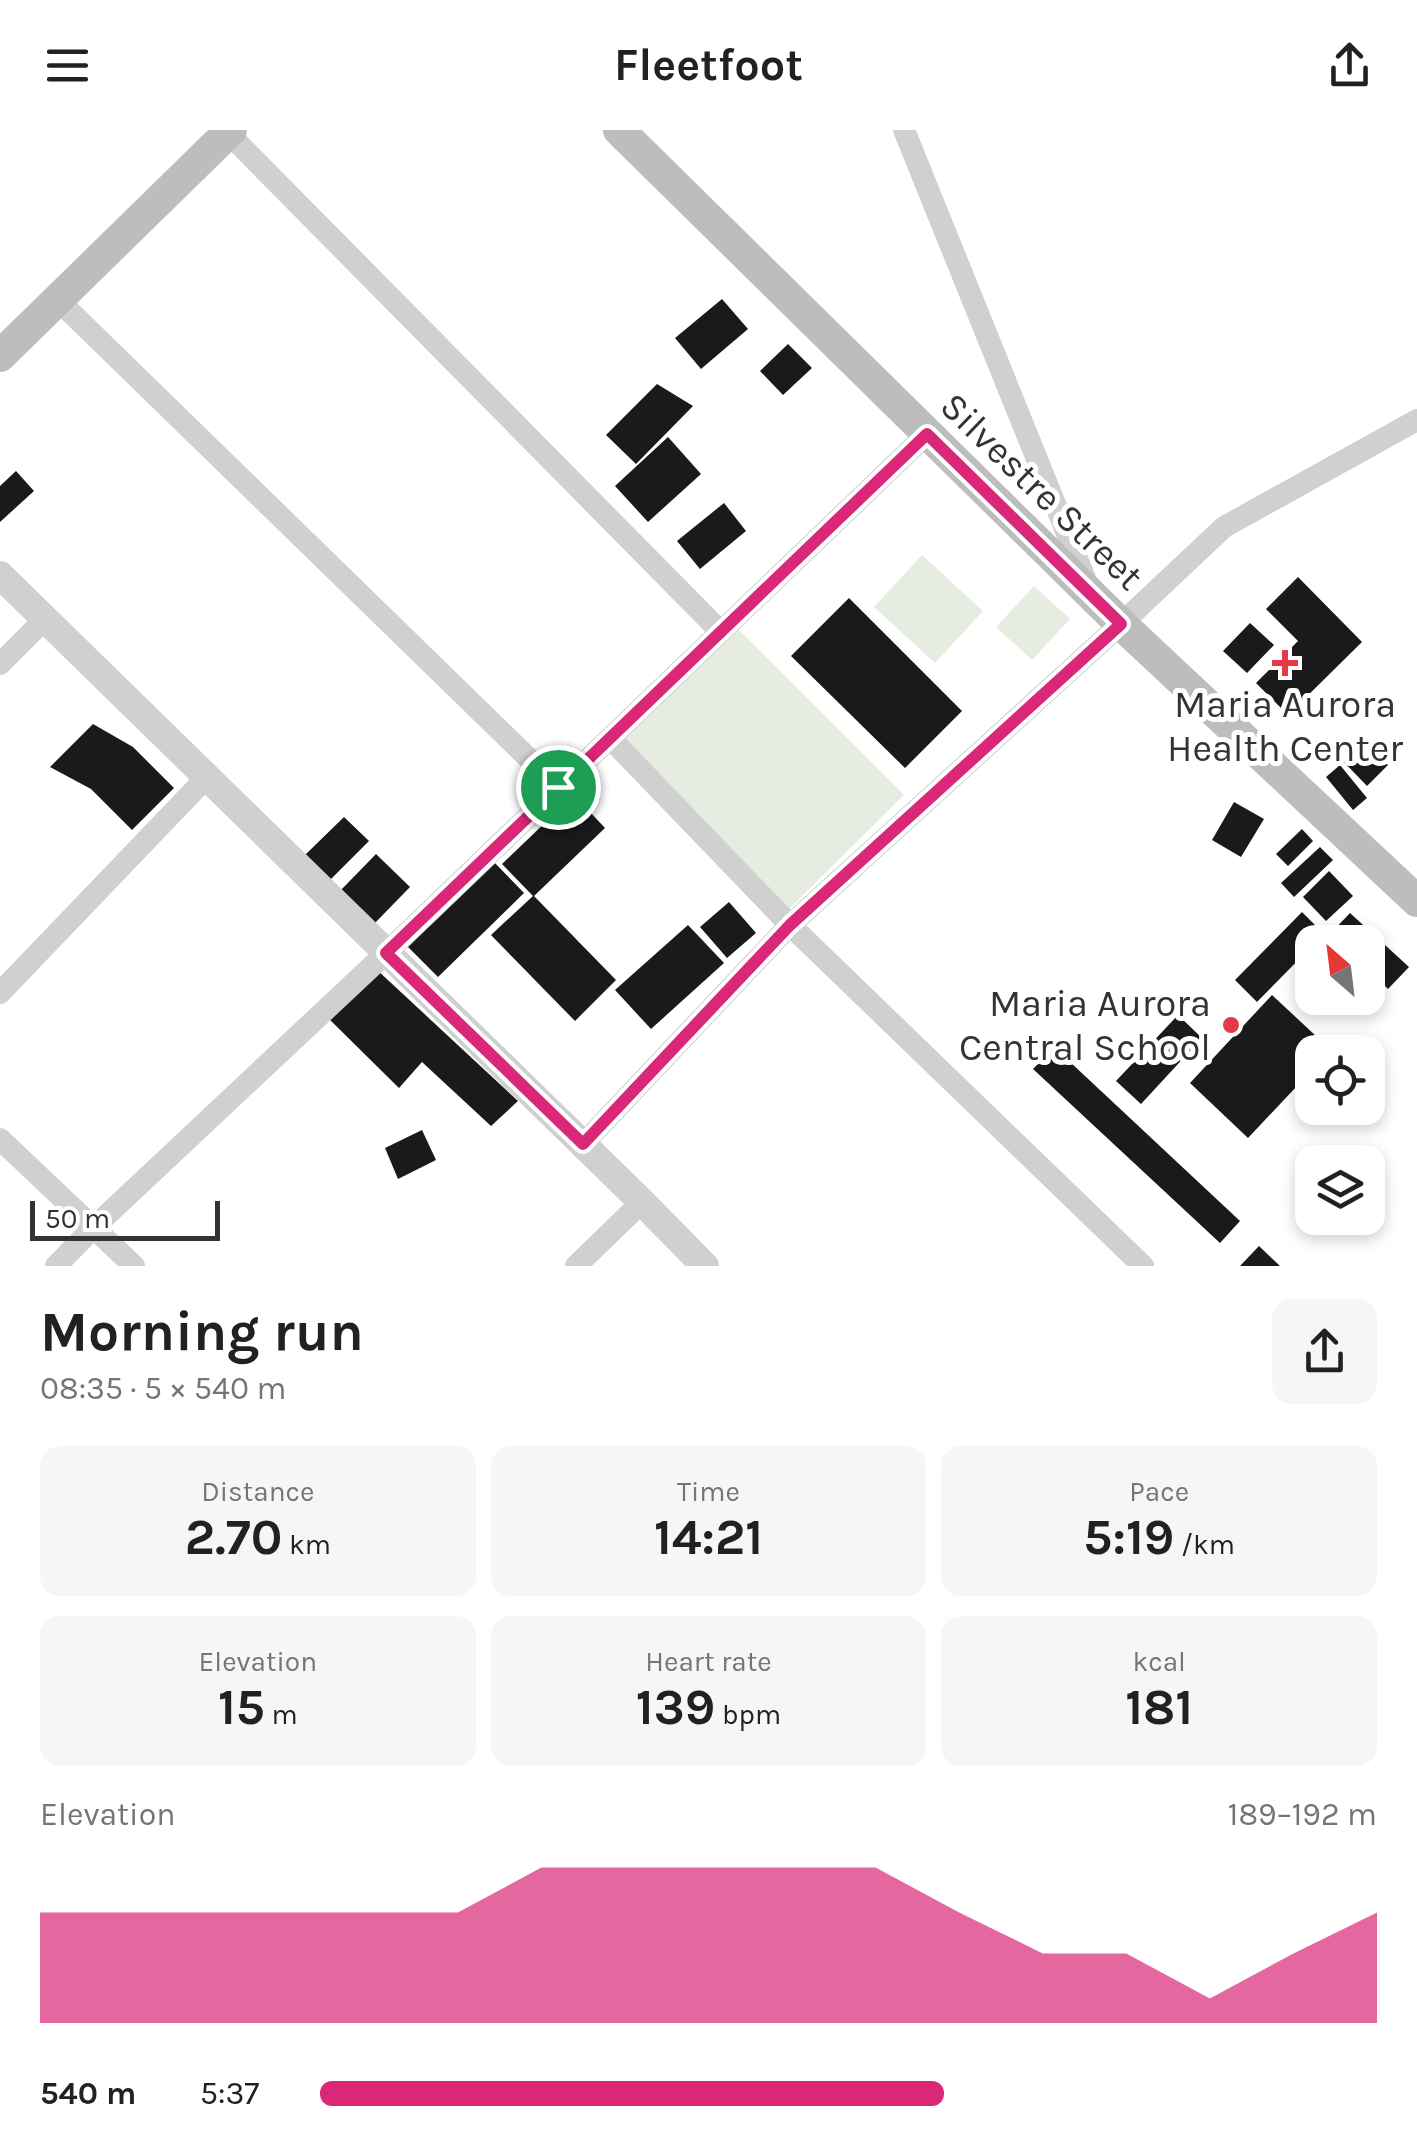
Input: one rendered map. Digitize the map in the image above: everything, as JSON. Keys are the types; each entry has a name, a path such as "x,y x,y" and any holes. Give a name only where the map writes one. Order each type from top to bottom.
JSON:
{"main road":[{"name":"Silvestre Street","path":"619,130 1121,624 1417,900"},
{"path":"0,356 229,132"}],"street":[{"path":"904,130 1092,596"},
{"path":"229,132 720,630"},
{"path":"58,302 558,787"},
{"path":"583,1144 790,925 1224,528 1416,422"},
{"path":"56,1266 927,434"},
{"path":"0,576 704,1266"},
{"path":"0,664 46,618"},
{"path":"610,738 790,925 1143,1266"},
{"path":"0,993 206,778"},
{"path":"0,1139 134,1266"},
{"path":"576,1266 642,1202"}],"shaded area":[{"path":"922,555 983,611 935,663 874,607"},
{"path":"1034,586 1070,619 1032,660 996,627"},
{"path":"737,628 904,795 789,909 622,741"}],"building":[{"path":"722,299 748,329 701,369 675,338"},
{"path":"788,344 812,368 783,395 760,371"},
{"path":"657,384 693,406 636,464 606,435"},
{"path":"668,437 701,474 648,522 615,486"},
{"path":"16,471 34,491 0,522 0,486"},
{"path":"724,503 746,531 700,569 677,541"},
{"path":"1298,577 1362,642 1288,715 1256,683 1298,641 1266,609"},
{"path":"849,598 962,711 905,768 791,656"},
{"path":"1250,623 1274,645 1247,673 1223,651"},
{"path":"93,724 133,747 174,788 132,830 91,789 50,767"},
{"path":"1362,738 1388,765 1367,786 1340,758"},
{"path":"1340,765 1367,798 1353,810 1326,777"},
{"path":"574,795 605,828 534,896 616,980 575,1021 491,935 533,896 502,864"},
{"path":"1234,802 1264,819 1241,857 1212,840"},
{"path":"344,817 369,841 330,880 305,855"},
{"path":"1302,829 1313,841 1288,866 1276,854"},
{"path":"1320,847 1333,860 1294,897 1281,883"},
{"path":"376,854 410,887 374,924 340,891"},
{"path":"491,859 524,893 438,977 405,944"},
{"path":"1329,871 1353,896 1326,921 1303,897"},
{"path":"729,902 756,933 727,958 700,927"},
{"path":"1302,912 1315,925 1295,925 1295,963 1257,1002 1235,980"},
{"path":"1350,913 1363,925 1339,925"},
{"path":"688,925 724,963 651,1029 615,990"},
{"path":"1385,945 1409,967 1388,989 1385,986"},
{"path":"375,968 518,1101 491,1126 422,1062 399,1088 326,1016"},
{"path":"1272,995 1315,1035 1295,1035 1295,1088 1248,1138 1190,1083"},
{"path":"1178,1015 1202,1038 1141,1104 1116,1081"},
{"path":"1054,1047 1240,1221 1220,1243 1033,1069"},
{"path":"422,1130 436,1160 398,1179 385,1148"},
{"path":"1259,1246 1280,1266 1240,1266"}],"place":[{"name":"Maria Aurora Health Center","path":"1285,663"},
{"name":"Maria Aurora Central School","path":"1231,1025"}],"route":[{"path":"927,434 1121,624 790,925 583,1144 386,953 558,787 927,434"}]}
